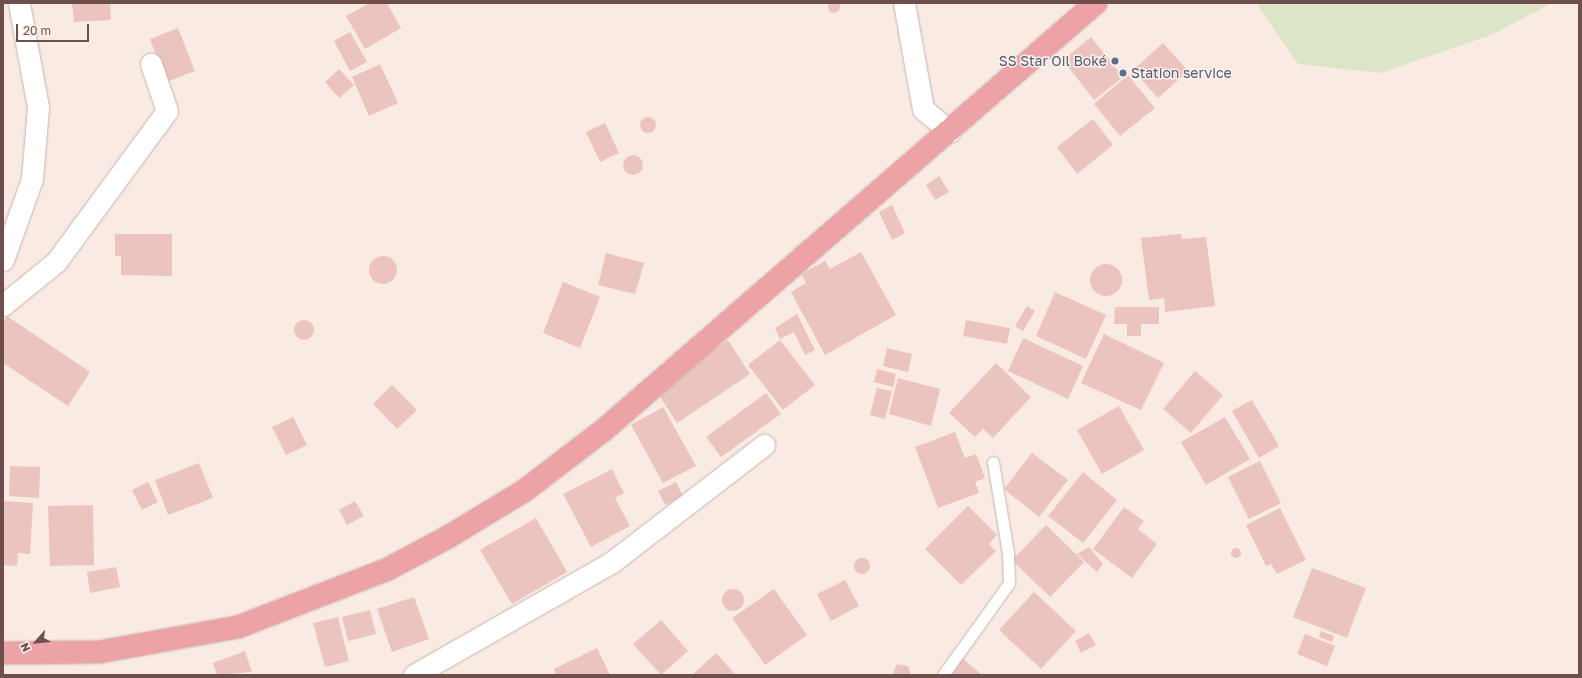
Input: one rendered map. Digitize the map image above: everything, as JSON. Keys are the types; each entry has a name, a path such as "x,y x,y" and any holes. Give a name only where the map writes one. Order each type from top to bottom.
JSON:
{"highway":[{"path":"3,654 99,652 238,627 388,569 524,491 605,429 950,132 1096,3"}],"street":[{"path":"3,260 32,179 38,108 19,3"},
{"path":"904,3 923,109 950,132"},
{"path":"3,306 56,262 168,111 151,64"},
{"path":"414,675 612,562 764,445"}],"lane":[{"path":"943,675 1009,583 1008,553 993,462"}],"green space":[{"path":"1256,3 1552,3 1491,35 1380,73 1298,64"}],"building":[{"path":"834,1 838,3 840,7 838,11 834,13 830,11 828,7 830,3"},
{"path":"72,3 110,3 111,20 74,22"},
{"path":"369,3 387,3 401,28 365,49 346,16"},
{"path":"178,28 195,71 166,82 150,39"},
{"path":"350,32 367,62 350,71 334,41"},
{"path":"1091,37 1123,77 1094,100 1063,60"},
{"path":"1163,43 1188,71 1158,98 1133,70"},
{"path":"380,64 398,103 369,116 352,77"},
{"path":"339,69 354,85 339,98 325,82"},
{"path":"1128,75 1155,108 1120,136 1094,104"},
{"path":"648,117 654,119 656,125 654,131 648,133 642,131 640,125 642,119"},
{"path":"1093,119 1113,145 1077,174 1057,147"},
{"path":"605,123 619,153 600,162 586,132"},
{"path":"633,155 640,158 643,165 640,172 633,175 626,172 623,165 626,158"},
{"path":"939,176 949,192 935,200 926,185"},
{"path":"892,205 905,233 892,240 879,212"},
{"path":"115,234 172,234 172,276 121,275 121,256 115,256"},
{"path":"1181,234 1182,239 1206,237 1215,306 1165,312 1164,298 1149,300 1141,238"},
{"path":"861,252 896,315 825,355 791,292 806,283 801,274 825,261 830,269"},
{"path":"606,253 644,263 635,294 598,285"},
{"path":"383,256 393,260 397,270 393,280 383,284 373,280 369,270 373,260"},
{"path":"1103,264 1109,264 1119,271 1122,280 1121,286 1115,293 1109,296 1103,296 1093,289 1090,283 1090,277 1097,267"},
{"path":"563,282 600,297 580,348 543,333"},
{"path":"1055,292 1106,315 1086,359 1036,336"},
{"path":"1027,306 1035,311 1023,331 1015,326"},
{"path":"1115,307 1159,307 1159,324 1141,324 1141,336 1127,336 1127,324 1114,324"},
{"path":"797,314 815,350 805,355 794,332 780,339 775,328"},
{"path":"7,316 90,372 68,406 3,363 3,322"},
{"path":"304,320 311,323 314,330 311,337 304,340 297,337 294,330 297,323"},
{"path":"966,320 1010,328 1007,344 963,336"},
{"path":"1104,334 1164,363 1141,410 1081,383"},
{"path":"1023,338 1083,366 1068,399 1008,371"},
{"path":"728,340 750,374 677,423 655,389"},
{"path":"780,340 815,385 783,410 748,365"},
{"path":"887,348 912,354 908,372 883,366"},
{"path":"996,363 1031,397 993,438 983,429 975,437 949,413"},
{"path":"877,369 896,374 893,387 874,382"},
{"path":"1195,371 1223,395 1191,433 1163,409"},
{"path":"898,378 940,389 931,426 889,414"},
{"path":"392,385 417,410 397,429 373,404"},
{"path":"877,388 892,391 885,419 870,415"},
{"path":"766,393 781,414 721,457 706,437"},
{"path":"1252,400 1279,446 1259,458 1232,411"},
{"path":"1119,406 1144,450 1102,474 1077,430"},
{"path":"663,407 696,466 663,483 631,425"},
{"path":"293,417 307,445 286,455 272,427"},
{"path":"1225,417 1250,459 1206,485 1181,442"},
{"path":"955,432 965,458 976,454 985,478 975,482 979,493 938,508 915,447"},
{"path":"1032,453 1068,480 1039,517 1004,489"},
{"path":"1260,461 1281,503 1249,519 1228,477"},
{"path":"199,463 213,498 168,515 155,480"},
{"path":"10,466 40,467 39,498 9,496"},
{"path":"612,469 624,493 615,498 630,526 591,547 563,494"},
{"path":"1083,472 1117,500 1083,543 1048,516"},
{"path":"148,482 158,502 142,510 132,490"},
{"path":"676,482 683,496 665,505 658,491"},
{"path":"3,501 33,503 30,554 18,553 17,566 3,565"},
{"path":"355,501 364,516 347,525 339,510"},
{"path":"93,505 94,565 50,566 48,506"},
{"path":"968,506 997,535 989,544 996,551 961,585 925,549"},
{"path":"1124,507 1144,521 1138,529 1157,544 1132,578 1093,549"},
{"path":"1280,508 1306,560 1277,574 1271,564 1266,566 1246,525"},
{"path":"536,518 567,572 512,604 480,550"},
{"path":"1046,525 1084,562 1050,597 1012,560"},
{"path":"1089,547 1103,564 1097,572 1077,554"},
{"path":"1234,548 1238,548 1241,553 1238,558 1234,558 1231,555 1231,551"},
{"path":"862,558 868,560 870,566 868,572 862,574 856,572 854,566 856,560"},
{"path":"116,567 120,587 90,593 87,572"},
{"path":"1312,568 1366,588 1347,638 1293,617"},
{"path":"845,580 859,606 831,621 817,594"},
{"path":"733,589 741,592 744,600 741,608 733,611 725,608 722,600 725,592"},
{"path":"774,589 807,635 765,665 732,618"},
{"path":"1034,592 1076,631 1041,669 999,630"},
{"path":"414,597 429,639 392,652 377,609"},
{"path":"370,610 376,634 348,641 342,617"},
{"path":"338,617 349,661 325,667 313,623"},
{"path":"661,620 688,651 661,675 633,644"},
{"path":"1321,631 1334,636 1332,642 1319,637"},
{"path":"1089,633 1096,645 1081,653 1075,641"},
{"path":"1305,634 1335,646 1327,666 1297,654"},
{"path":"597,648 610,675 556,675 554,669"},
{"path":"245,651 252,672 217,675 213,663"},
{"path":"716,653 736,675 692,675"},
{"path":"962,658 982,675 948,675"},
{"path":"897,664 908,666 911,675 892,675"}],"place":[{"name":"SS Star Oil Boké","path":"1115,61"},
{"name":"Station service","path":"1123,73"}]}
